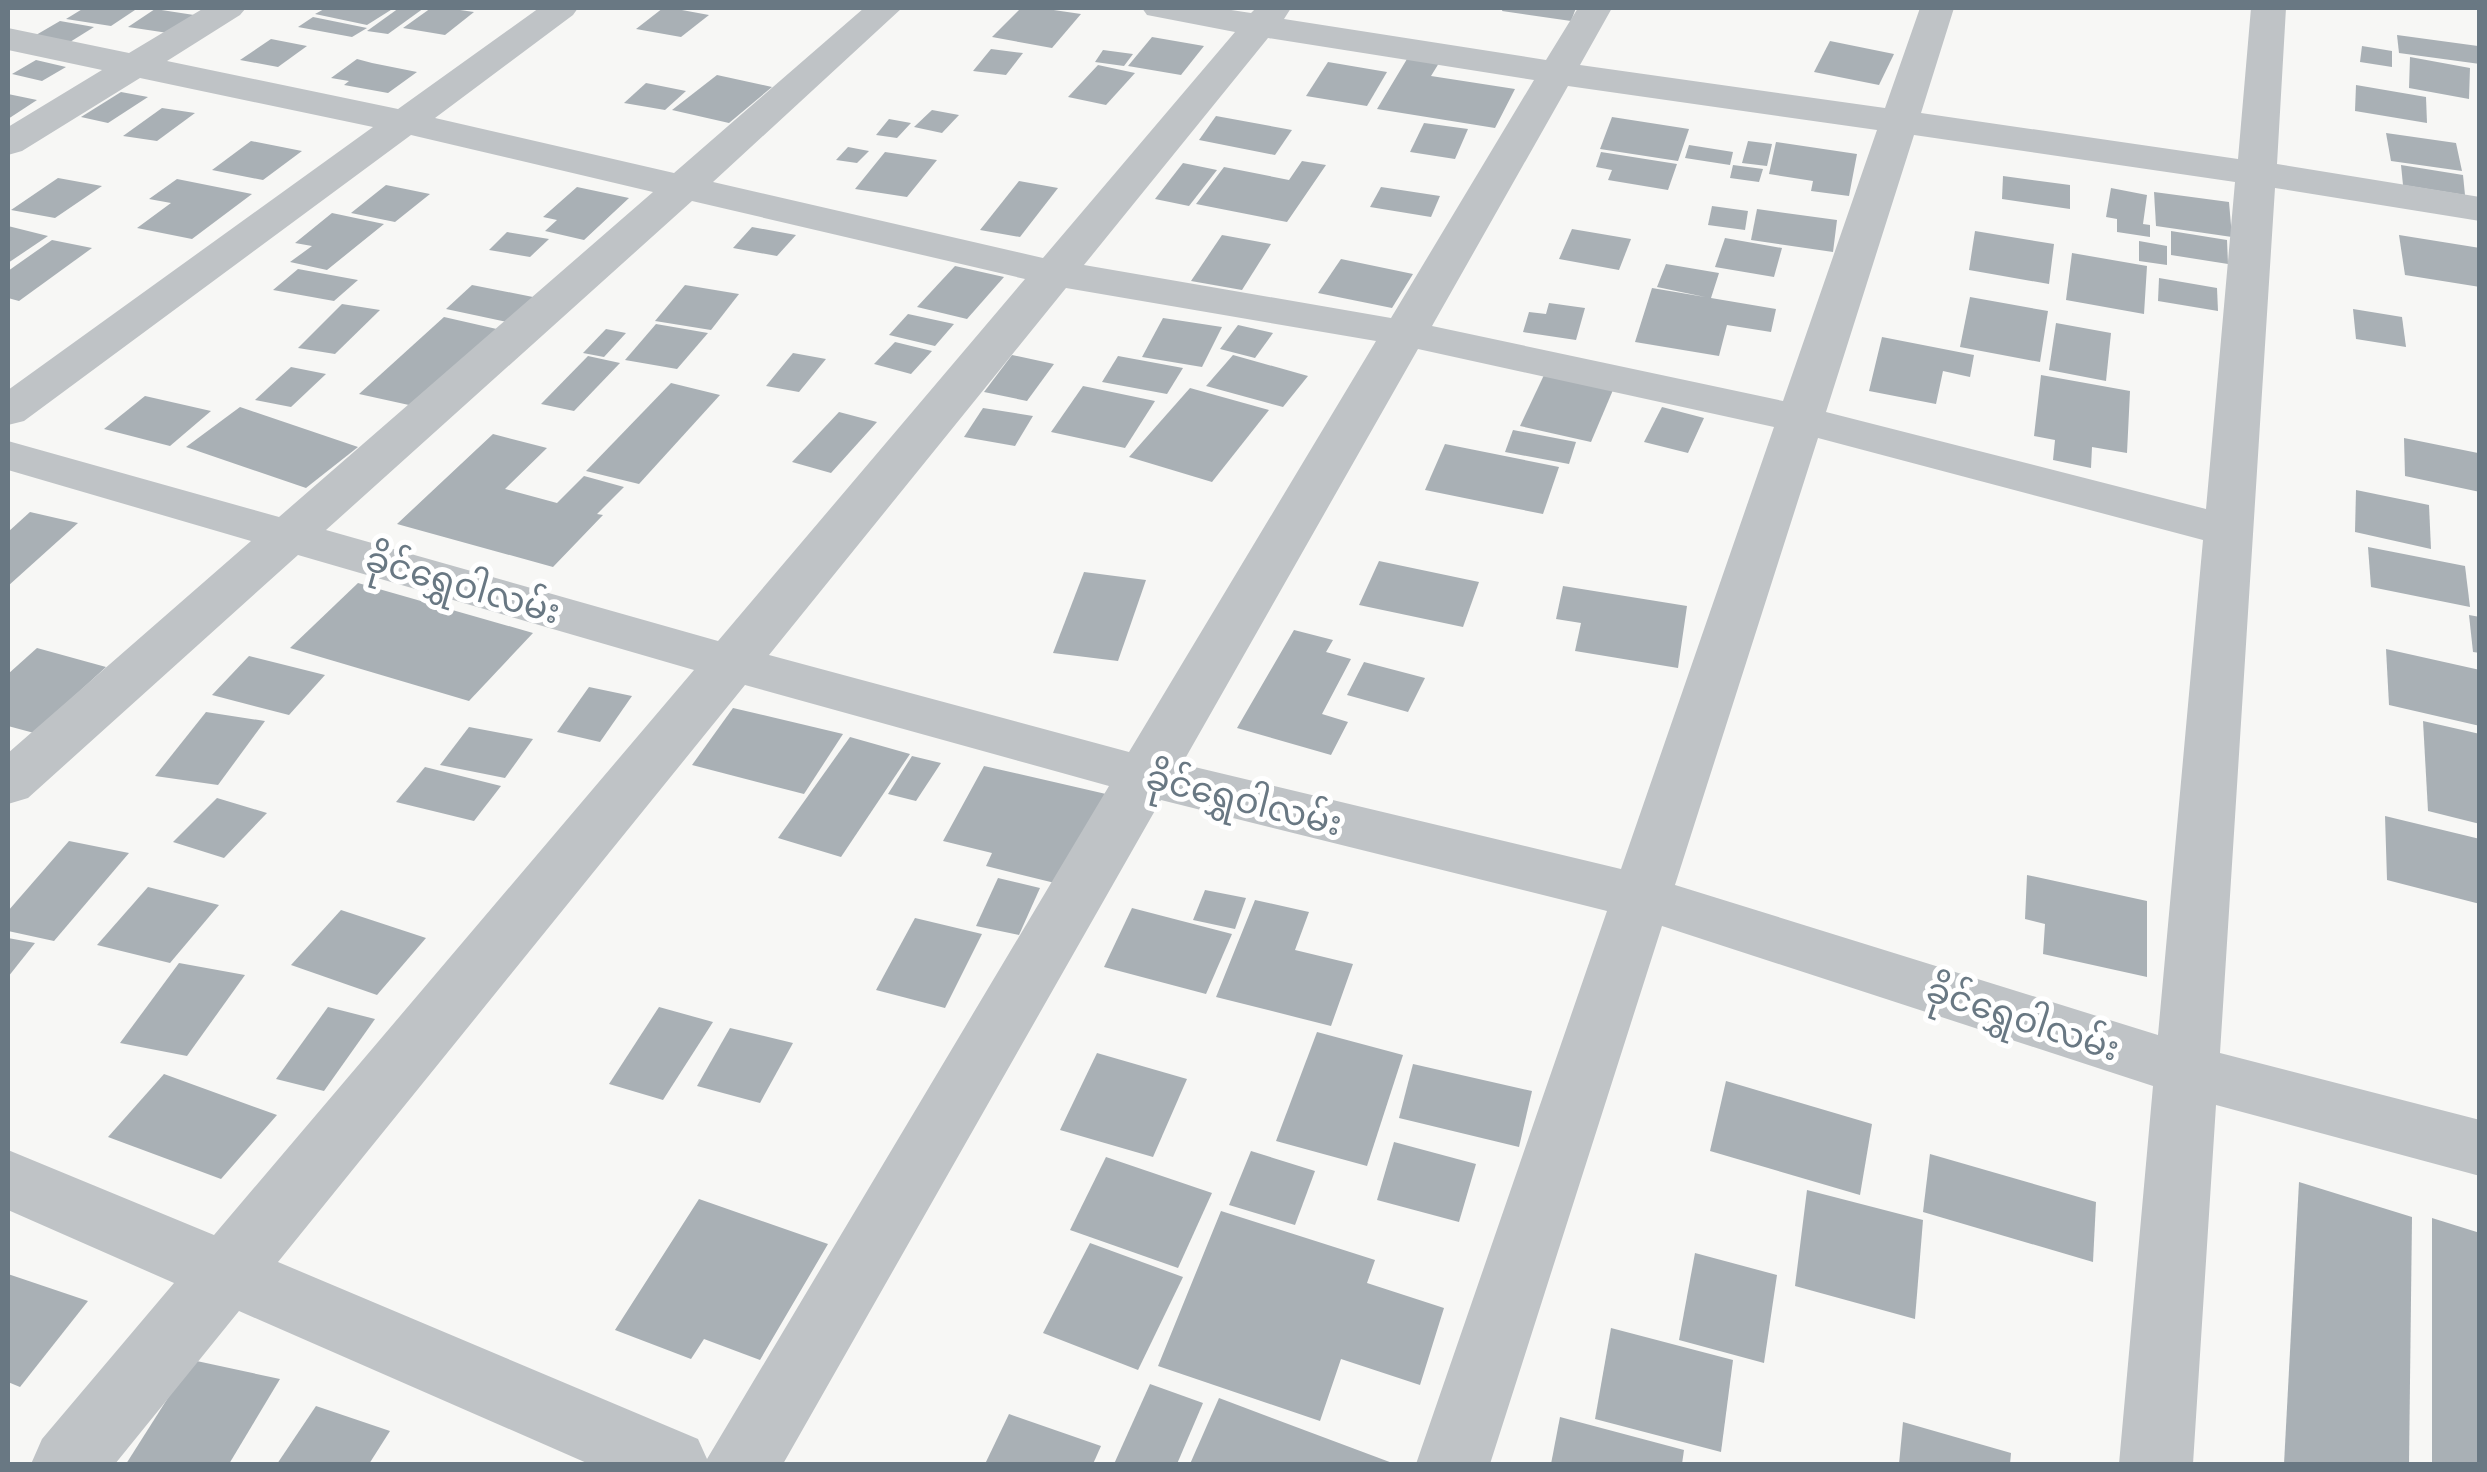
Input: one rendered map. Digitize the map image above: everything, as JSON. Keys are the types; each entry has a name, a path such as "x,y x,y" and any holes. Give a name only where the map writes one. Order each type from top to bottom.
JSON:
{"street":[{"path":"8,143 228,8"},
{"path":"8,411 561,8"},
{"path":"8,784 886,8"},
{"path":"1158,8 1266,17 1556,74 2256,172 2480,209"},
{"path":"742,1464 1595,8"},
{"path":"1454,1464 1937,8"},
{"path":"2156,1464 2269,8"},
{"path":"68,1464 1266,17"},
{"path":"8,39 404,122 1054,273 1404,333 1800,418 2229,531"},
{"name":"ခိုင်ရွှေဝါလမ်း","path":"8,455 1146,776 1642,897 2187,1071 2480,1148"},
{"path":"8,1179 672,1464"}],"building":[{"path":"84,8 138,8 111,26 66,19"},
{"path":"326,8 394,8 367,25 315,14"},
{"path":"399,8 424,8 388,34 367,31"},
{"path":"431,8 474,12 445,35 403,28"},
{"path":"663,8 709,15 681,37 636,29"},
{"path":"1021,8 1081,14 1052,48 992,37"},
{"path":"1576,8 1571,21 1502,11"},
{"path":"155,9 194,15 168,33 128,27"},
{"path":"313,17 367,28 352,37 298,27"},
{"path":"60,21 94,27 70,42 36,35"},
{"path":"2397,35 2478,46 2480,64 2399,53"},
{"path":"1152,37 1204,46 1181,75 1128,66"},
{"path":"271,39 307,46 278,67 240,60"},
{"path":"1830,41 1894,54 1879,85 1814,72"},
{"path":"2362,46 2392,51 2392,67 2360,62"},
{"path":"991,49 1023,53 1006,75 973,71"},
{"path":"1103,50 1133,54 1124,66 1095,62"},
{"path":"2410,57 2470,68 2469,99 2409,88"},
{"path":"357,59 417,72 388,93 344,85 349,81 331,78"},
{"path":"1407,59 1439,63 1431,76 1515,89 1495,128 1377,109"},
{"path":"36,60 66,67 42,81 12,74"},
{"path":"1328,62 1387,72 1367,106 1306,96"},
{"path":"1098,65 1135,73 1106,105 1068,97"},
{"path":"717,75 772,87 729,123 672,110"},
{"path":"646,83 686,91 665,110 624,103"},
{"path":"2356,85 2426,97 2427,123 2355,111"},
{"path":"121,92 148,97 108,123 81,117"},
{"path":"8,94 37,100 8,119"},
{"path":"162,108 195,113 157,141 123,136"},
{"path":"932,110 959,115 942,133 914,127"},
{"path":"1216,116 1292,130 1275,155 1199,140"},
{"path":"1612,117 1689,129 1678,161 1600,149"},
{"path":"889,119 911,123 897,138 876,135"},
{"path":"1424,123 1468,129 1455,159 1410,152"},
{"path":"2386,133 2456,143 2462,171 2391,161"},
{"path":"251,141 302,151 263,180 212,170"},
{"path":"1748,141 1772,144 1767,166 1742,163"},
{"path":"1776,142 1857,154 1849,196 1811,191 1813,181 1769,174"},
{"path":"1689,145 1733,152 1730,165 1685,158"},
{"path":"848,147 869,151 857,163 836,160"},
{"path":"885,152 937,160 907,197 855,189"},
{"path":"1601,152 1677,164 1668,190 1608,180 1612,170 1596,167"},
{"path":"1302,161 1326,165 1287,222 1196,204 1224,167 1289,180"},
{"path":"1183,163 1217,170 1189,206 1155,199"},
{"path":"1733,165 1763,169 1759,182 1730,178"},
{"path":"2401,165 2463,175 2465,195 2403,185"},
{"path":"2003,176 2070,185 2070,209 2002,199"},
{"path":"58,178 102,186 55,218 11,210"},
{"path":"177,179 252,194 192,239 137,228 171,203 149,199"},
{"path":"1019,181 1058,188 1020,237 980,230"},
{"path":"386,185 430,194 395,222 351,213"},
{"path":"577,187 629,198 584,240 545,231 557,220 543,217"},
{"path":"1381,187 1440,196 1431,217 1370,207"},
{"path":"2111,188 2147,195 2143,224 2150,225 2150,237 2117,232 2117,219 2106,217"},
{"path":"2154,192 2229,202 2232,237 2156,226"},
{"path":"1712,206 1748,211 1745,230 1708,225"},
{"path":"1757,209 1837,220 1833,252 1751,240"},
{"path":"332,213 384,224 327,270 290,262 312,246 295,243"},
{"path":"8,226 48,236 8,263"},
{"path":"752,227 796,235 777,256 733,248"},
{"path":"1572,229 1631,239 1619,270 1559,259"},
{"path":"1975,231 2054,244 2049,284 1969,270"},
{"path":"2171,231 2227,240 2228,264 2171,255"},
{"path":"507,232 549,239 530,257 489,250"},
{"path":"1222,235 1271,244 1242,290 1191,281"},
{"path":"2399,235 2480,248 2480,287 2405,275"},
{"path":"1725,238 1782,248 1774,277 1715,267"},
{"path":"52,240 92,248 19,301 8,298 8,271"},
{"path":"2139,241 2167,246 2167,265 2139,261"},
{"path":"2072,253 2147,266 2144,314 2066,300"},
{"path":"1341,259 1413,274 1392,308 1318,293"},
{"path":"1666,264 1719,273 1711,298 1776,309 1771,332 1727,325 1719,356 1635,342 1652,288 1705,297 1657,287"},
{"path":"955,266 1004,277 967,319 917,307"},
{"path":"298,269 358,280 334,301 273,290"},
{"path":"2159,278 2217,288 2218,311 2158,301"},
{"path":"472,285 533,297 507,322 446,309"},
{"path":"685,285 739,294 711,330 655,321"},
{"path":"1970,297 2048,311 2040,362 1960,347"},
{"path":"1549,303 1585,308 1576,340 1523,332 1529,312 1546,314"},
{"path":"342,304 380,310 335,354 298,348"},
{"path":"2353,309 2402,317 2406,347 2356,339"},
{"path":"908,314 954,324 935,346 889,335"},
{"path":"444,317 501,330 418,407 359,394"},
{"path":"1163,318 1222,327 1202,367 1142,357"},
{"path":"2056,323 2111,333 2106,381 2049,370"},
{"path":"656,324 708,333 677,369 625,360"},
{"path":"1238,325 1273,333 1255,358 1220,349"},
{"path":"606,329 626,333 604,357 583,353"},
{"path":"1882,337 1974,355 1970,377 1943,371 1936,404 1869,391"},
{"path":"895,342 932,351 911,374 874,364"},
{"path":"793,353 826,359 799,392 766,386"},
{"path":"1012,355 1054,364 1027,401 984,392"},
{"path":"1233,355 1308,376 1283,407 1206,386"},
{"path":"588,356 620,363 574,411 541,404"},
{"path":"1118,356 1183,368 1167,394 1102,382"},
{"path":"291,367 326,374 291,407 255,400"},
{"path":"1544,375 1613,390 1591,442 1520,426"},
{"path":"2041,375 2130,391 2127,453 2092,447 2091,468 2053,460 2055,440 2034,436"},
{"path":"671,383 720,395 639,484 586,471"},
{"path":"1083,386 1155,401 1125,448 1051,432"},
{"path":"1190,388 1269,410 1212,482 1129,457"},
{"path":"145,396 211,411 170,446 104,429"},
{"path":"240,407 358,447 306,488 186,447"},
{"path":"1662,407 1704,418 1688,453 1644,442"},
{"path":"983,408 1033,416 1015,446 964,437"},
{"path":"839,412 877,422 831,473 792,462"},
{"path":"1513,430 1576,442 1569,464 1505,452"},
{"path":"493,434 547,448 505,489 557,503 584,476 624,487 553,567 397,524"},
{"path":"2404,438 2478,453 2480,492 2405,476"},
{"path":"1445,444 1559,467 1543,514 1425,490"},
{"path":"2356,490 2429,505 2431,549 2355,532"},
{"path":"30,512 78,523 8,586 8,532"},
{"path":"2368,547 2465,566 2470,607 2371,587"},
{"path":"1379,561 1479,582 1463,627 1359,605"},
{"path":"1084,572 1146,580 1118,661 1053,653"},
{"path":"358,583 533,633 469,701 290,648"},
{"path":"1563,586 1687,606 1678,668 1575,651 1581,623 1556,619"},
{"path":"2469,615 2480,617 2480,653 2473,652"},
{"path":"1294,630 1333,640 1326,652 1351,659 1322,714 1348,722 1331,755 1237,728"},
{"path":"37,648 106,667 34,733 8,726 8,674"},
{"path":"2386,649 2480,670 2480,726 2389,705"},
{"path":"249,656 325,675 289,715 212,695"},
{"path":"1364,662 1425,678 1408,712 1347,695"},
{"path":"589,687 632,696 600,742 557,732"},
{"path":"733,708 843,734 804,794 692,765"},
{"path":"206,712 265,721 218,785 155,776"},
{"path":"2423,721 2480,734 2480,824 2428,811"},
{"path":"469,727 533,739 505,778 440,765"},
{"path":"850,737 910,754 841,857 778,838"},
{"path":"912,756 941,763 916,801 888,794"},
{"path":"984,766 1106,794 1063,885 986,866 992,853 943,841"},
{"path":"425,767 501,786 474,821 396,802"},
{"path":"217,798 267,813 224,858 173,842"},
{"path":"2385,816 2480,839 2480,904 2387,880"},
{"path":"69,841 129,853 54,941 8,931 8,911"},
{"path":"2027,875 2147,901 2147,977 2043,954 2045,924 2025,919"},
{"path":"998,878 1040,888 1019,935 976,926"},
{"path":"148,887 219,905 170,963 97,945"},
{"path":"1205,890 1246,898 1235,929 1193,920"},
{"path":"1255,900 1309,912 1295,950 1353,964 1331,1026 1216,997"},
{"path":"1132,908 1232,934 1206,994 1104,967"},
{"path":"341,910 426,938 377,995 291,965"},
{"path":"915,918 982,934 945,1008 876,990"},
{"path":"8,938 35,943 8,977"},
{"path":"179,963 245,975 187,1056 120,1043"},
{"path":"328,1007 375,1019 324,1091 276,1079"},
{"path":"659,1007 713,1022 663,1100 609,1084"},
{"path":"730,1028 793,1043 760,1103 697,1086"},
{"path":"1317,1032 1403,1055 1367,1166 1276,1141"},
{"path":"1097,1053 1187,1079 1153,1157 1060,1130"},
{"path":"1413,1064 1532,1091 1519,1147 1399,1118"},
{"path":"164,1074 277,1115 221,1179 108,1137"},
{"path":"1726,1081 1872,1124 1860,1195 1710,1151"},
{"path":"1394,1142 1476,1164 1459,1222 1377,1200"},
{"path":"1251,1151 1315,1171 1295,1225 1229,1205"},
{"path":"1930,1154 2096,1202 2093,1262 1923,1212"},
{"path":"1106,1157 1212,1193 1178,1268 1070,1230"},
{"path":"2299,1182 2412,1217 2409,1464 2284,1464"},
{"path":"1807,1190 1923,1220 1915,1319 1795,1286"},
{"path":"699,1199 828,1244 760,1360 704,1339 691,1359 615,1330"},
{"path":"1221,1211 1375,1260 1367,1283 1444,1308 1420,1385 1341,1359 1320,1421 1158,1366"},
{"path":"2432,1218 2480,1233 2480,1464 2432,1464"},
{"path":"1090,1243 1183,1277 1138,1370 1043,1333"},
{"path":"1695,1253 1777,1275 1764,1363 1679,1340"},
{"path":"8,1274 88,1301 20,1387 8,1382"},
{"path":"1611,1328 1733,1360 1721,1452 1595,1419"},
{"path":"192,1360 280,1379 229,1464 126,1464"},
{"path":"1150,1384 1203,1403 1177,1464 1114,1464"},
{"path":"1219,1398 1395,1464 1190,1464"},
{"path":"316,1406 390,1431 369,1464 277,1464"},
{"path":"1009,1414 1101,1446 1093,1464 985,1464"},
{"path":"1560,1417 1684,1450 1682,1464 1551,1464"},
{"path":"1903,1422 2011,1453 2010,1464 1899,1464"}]}
